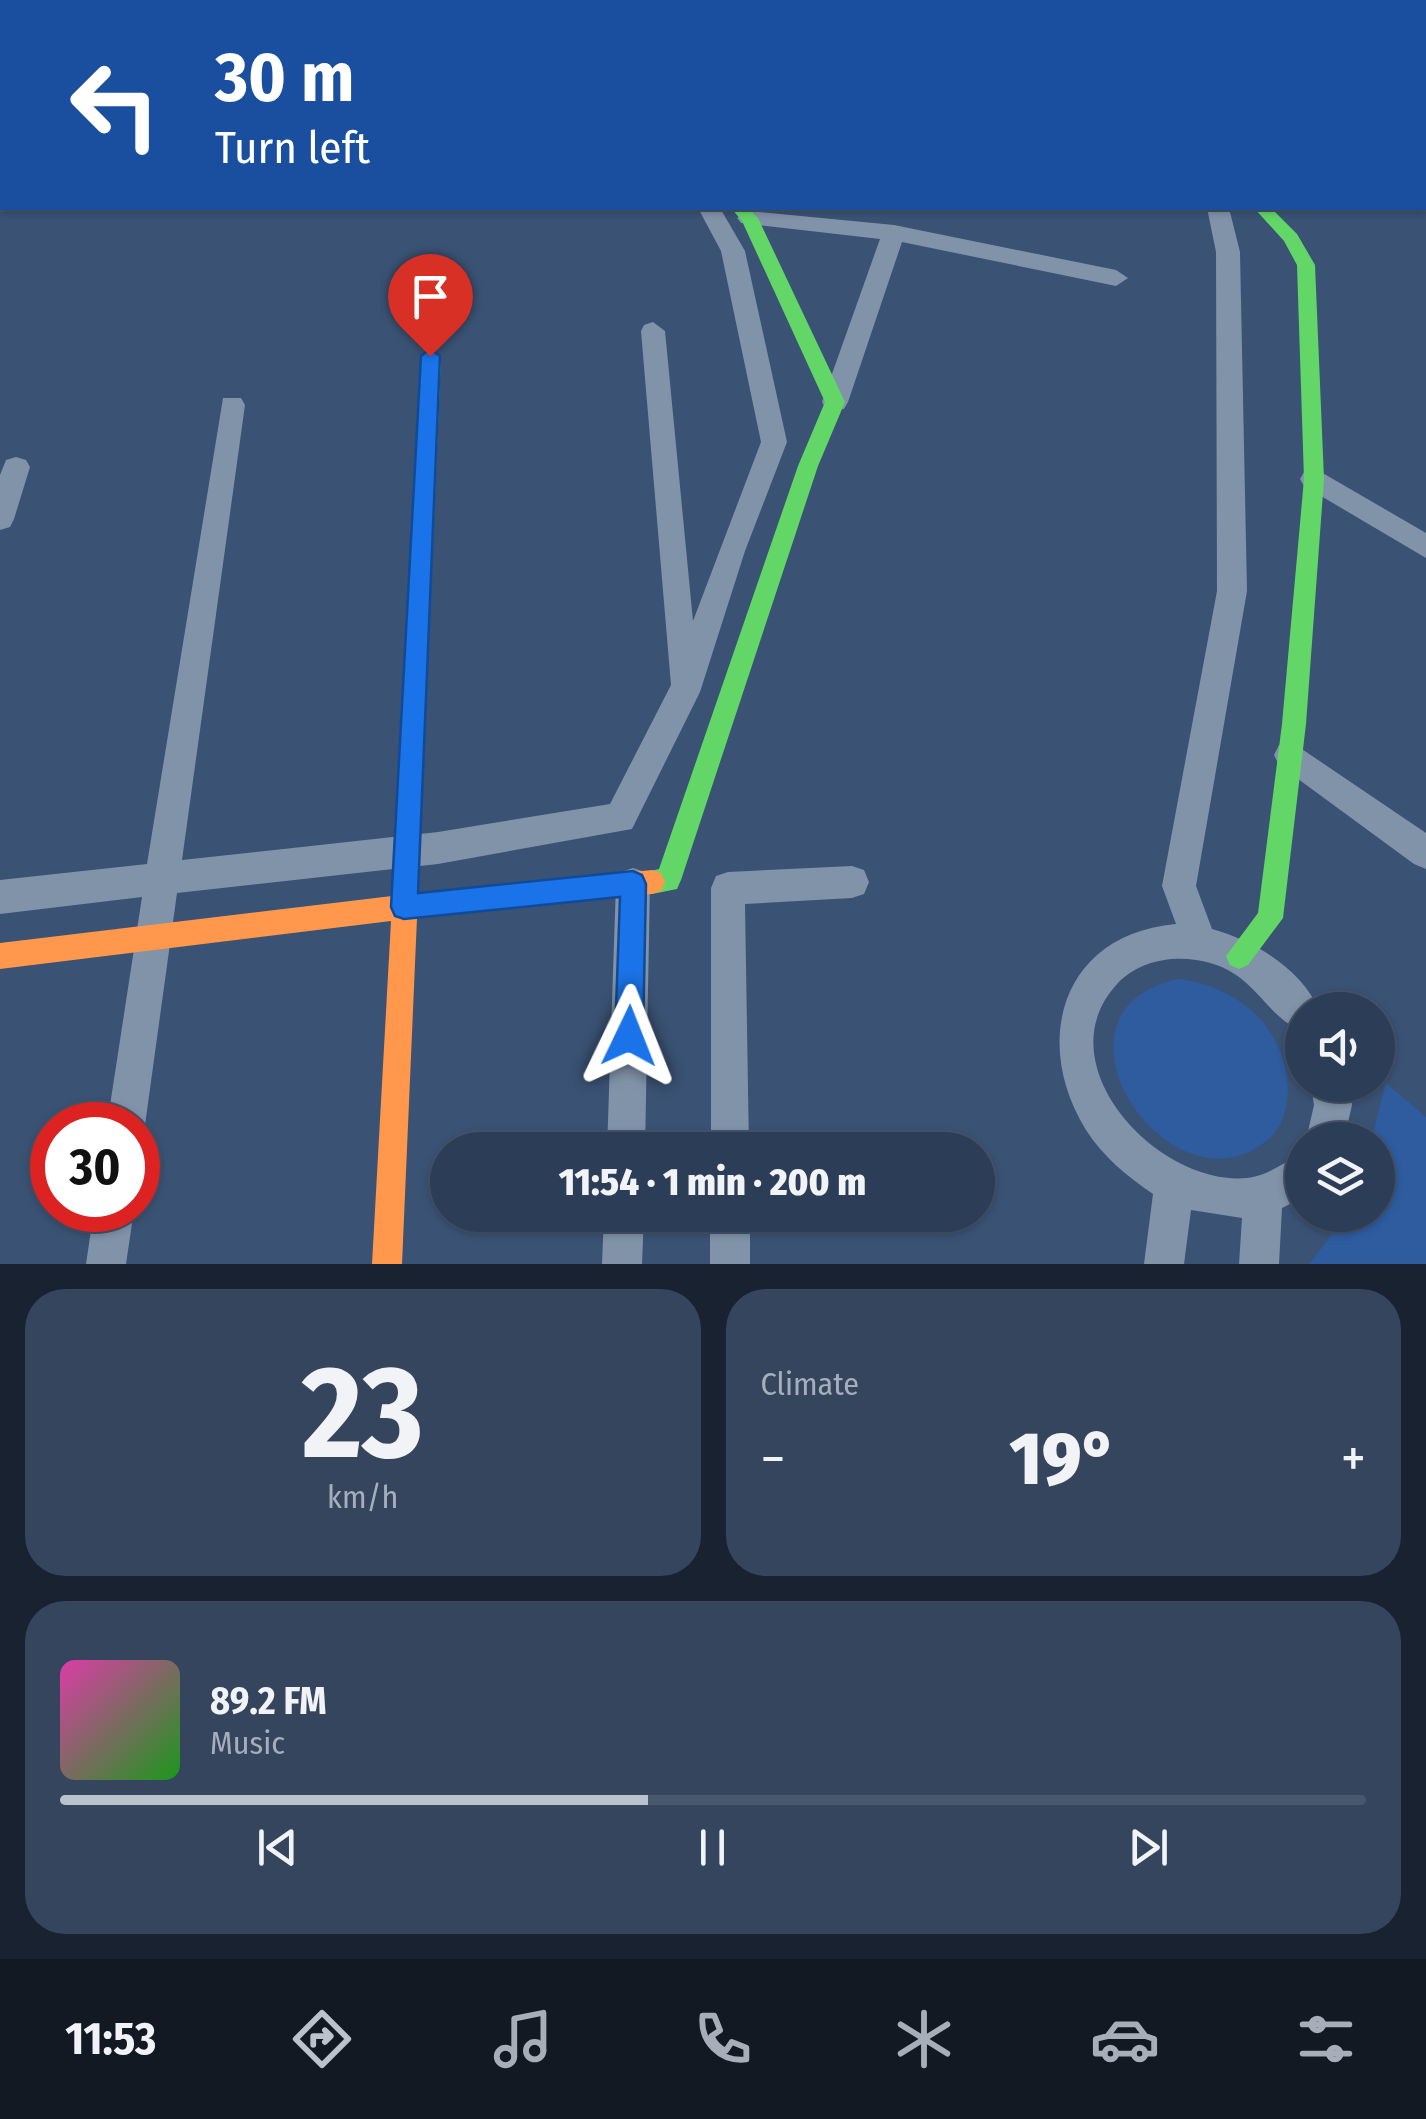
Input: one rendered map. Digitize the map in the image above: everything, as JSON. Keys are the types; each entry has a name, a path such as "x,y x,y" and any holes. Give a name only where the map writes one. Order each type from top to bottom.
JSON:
{"main road":[{"path":"1239,956 1270,918 1290,755 1314,479 1306,265 1291,238 1264,210"},
{"path":"0,956 404,907 668,880 808,466 835,402 744,213"},
{"path":"387,1264 430,356"}],"street":[{"path":"0,897 406,852 620,818 684,692 731,551 774,442 733,250 710,210"},
{"path":"1200,943 1179,886 1232,592 1228,252 1218,210"},
{"path":"744,213 894,233 1116,278"},
{"path":"835,402 894,233"},
{"path":"652,331 684,692"},
{"path":"129,1102 232,406"},
{"path":"0,519 16,467"},
{"path":"1314,479 1426,547"},
{"path":"1290,755 1426,853"},
{"path":"730,1132 728,888 852,882"},
{"path":"626,1132 633,884"},
{"path":"1285,993 1239,956 1200,943 1163,941 1128,951 1101,972 1083,1003 1077,1041 1084,1082 1104,1124 1134,1160 1174,1186 1220,1200 1264,1197 1285,1184"},
{"path":"1164,1264 1174,1186"},
{"path":"1258,1264 1264,1197"},
{"path":"106,1264 111,1232"},
{"path":"622,1264 623,1232"},
{"path":"730,1232 730,1264"}],"shaded area":[{"path":"1178,979 1221,991 1256,1015 1269,1031 1285,1068 1285,1111 1272,1136 1234,1157 1195,1155 1160,1135 1132,1104 1116,1067 1115,1030 1135,999"},
{"path":"1395,1091 1426,1117 1426,1264 1309,1264 1334,1232 1395,1232 1395,1122 1376,1122 1381,1102 1395,1102"}],"traffic: fast":[{"path":"652,882 668,880 808,466 835,402 749,218 741,210"},
{"path":"1239,956 1270,918 1294,724 1314,479 1306,265 1291,238 1264,210"},
{"path":"421,565 431,356"}],"traffic: slow":[{"path":"387,1264 421,565"},
{"path":"0,956 335,914 652,882"}],"route":[{"path":"430,356 404,907 633,884 629,1036"}]}
